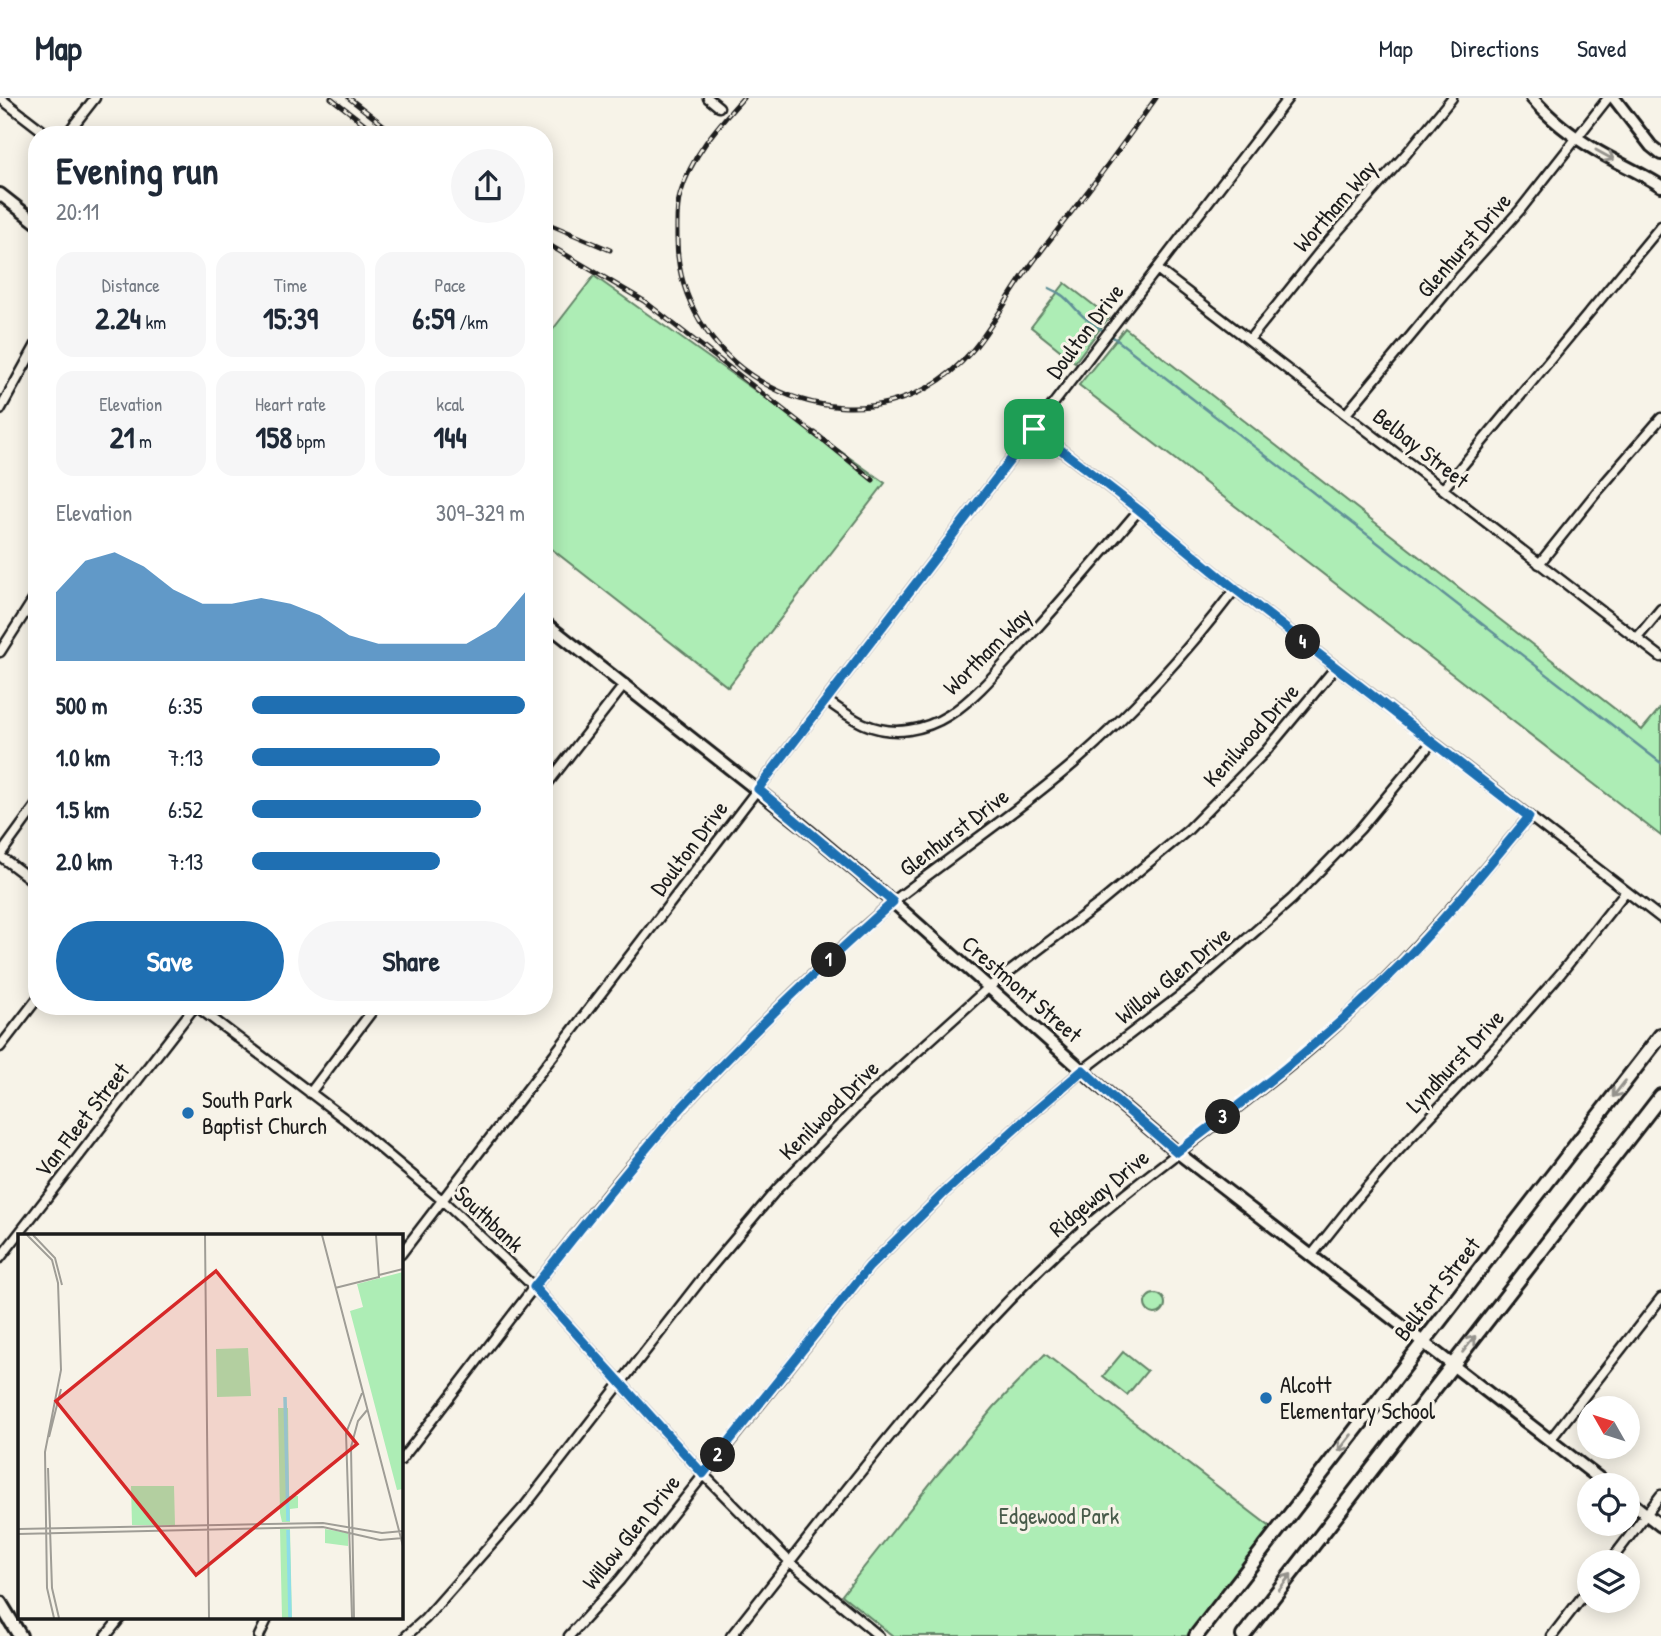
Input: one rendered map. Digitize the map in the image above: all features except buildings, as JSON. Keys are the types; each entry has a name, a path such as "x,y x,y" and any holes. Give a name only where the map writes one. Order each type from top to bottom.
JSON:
{"main road":[{"name":"Bellfort Street","path":"1195,1636 1661,1035"},
{"path":"1243,1636 1661,1096"},
{"path":"0,1603 20,1636"}],"street":[{"path":"0,98 36,126"},
{"path":"73,126 94,98"},
{"path":"708,98 719,107"},
{"name":"Doulton Drive","path":"402,1253 1288,98"},
{"name":"Wortham Way","path":"1249,340 1322,249 1452,98"},
{"path":"1532,98 1543,110 1600,153 1661,186"},
{"name":"Glenhurst Drive","path":"1346,414 1458,279 1520,210 1608,98"},
{"path":"1614,98 1651,146 1661,154"},
{"path":"0,194 28,216"},
{"path":"1443,489 1661,226"},
{"name":"Belbay Street","path":"1157,269 1661,657"},
{"path":"0,410 28,359"},
{"path":"1539,564 1661,418"},
{"path":"1034,429 1235,589 1661,918"},
{"name":"Wortham Way","path":"826,700 852,719 870,727 890,730 909,730 929,725 950,715 1006,662 1064,599 1139,510"},
{"name":"Glenhurst Drive","path":"402,1459 611,1190 683,1107 756,1030 893,902 1036,794 1102,737 1167,672 1235,589"},
{"path":"0,652 28,608"},
{"path":"1637,638 1661,609"},
{"name":"Crestmont Street","path":"553,629 758,789 893,902 1177,1152 1592,1473"},
{"name":"Kenilwood Drive","path":"406,1636 425,1619 524,1507 706,1272 778,1188 867,1097 988,988 1100,903 1188,830 1266,751 1336,667"},
{"path":"553,776 625,684"},
{"name":"Willow Glen Drive","path":"569,1636 620,1580 869,1267 943,1194 1028,1117 1083,1070 1193,986 1292,899 1360,829 1432,742"},
{"path":"28,816 0,855 28,877"},
{"name":"Ridgeway Drive","path":"731,1636 885,1441 963,1348 1040,1268 1177,1152 1318,1043 1387,978 1443,919 1529,817"},
{"name":"Lyndhurst Drive","path":"1311,1256 1398,1152 1561,973 1626,891"},
{"path":"0,1047 28,1011"},
{"name":"Van Fleet Street","path":"19,1234 188,1015"},
{"name":"Southbank","path":"207,1015 349,1122 442,1200 534,1287 703,1474 790,1562 879,1636"},
{"path":"310,1093 369,1015"},
{"name":"Van Fleet Street","path":"0,1258 18,1235"},
{"path":"1550,1440 1661,1298"},
{"path":"1619,1550 1661,1495"},
{"path":"1640,1509 1661,1526"},
{"path":"1552,1636 1577,1604"},
{"path":"106,1636 120,1618"},
{"path":"259,1636 268,1618"}],"green space":[{"path":"594,276 885,483 728,687 553,550 553,329"},
{"path":"1065,283 1109,317 1075,362 1031,327"},
{"path":"1125,328 1642,730 1661,707 1661,836 1079,385"},
{"path":"1155,1294 1162,1297 1165,1304 1162,1311 1155,1314 1148,1311 1145,1304 1148,1297"},
{"path":"1123,1352 1147,1371 1127,1395 1103,1376"},
{"name":"Edgewood Park","path":"1045,1354 1273,1529 1187,1636 893,1636 842,1595 995,1406"}],"waterway":[{"path":"1049,288 1061,294 1084,317 1661,763"}],"railway":[{"path":"331,98 367,126"},
{"path":"349,98 385,126"},
{"path":"743,98 698,155 680,195 677,237 683,282 700,321 727,355 760,381 799,399 841,407 885,404 927,388 958,365 982,338 1030,266 1156,98"},
{"path":"553,226 610,250"},
{"path":"553,247 644,301 822,440"},
{"path":"815,433 873,480"}],"place":[{"name":"South Park Baptist Church","path":"188,1113"},
{"name":"Alcott Elementary School","path":"1266,1398"}],"route":[{"path":"1034,429 1529,817 1473,885 1387,978 1318,1043 1177,1152 1083,1070 943,1194 869,1267 703,1474 534,1287 611,1190 683,1107 756,1030 893,902 758,789 1034,429"}]}
